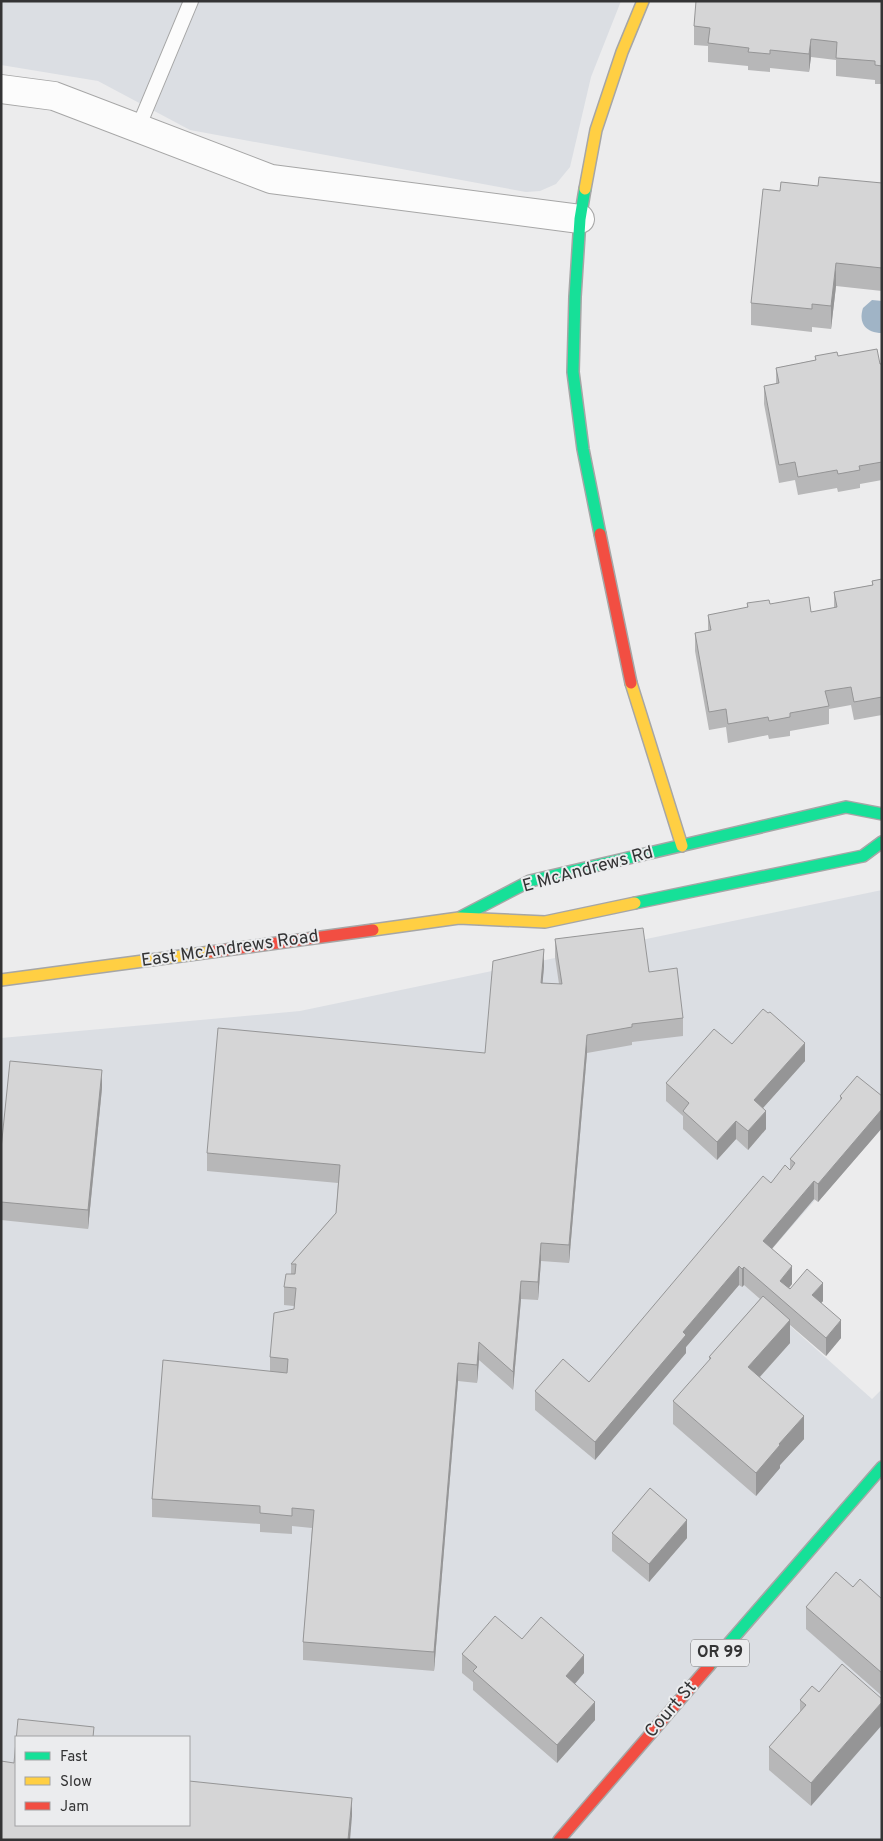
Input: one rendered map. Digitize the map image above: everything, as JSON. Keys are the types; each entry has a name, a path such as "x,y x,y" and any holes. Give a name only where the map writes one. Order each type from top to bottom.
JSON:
{"main road":[{"path":"643,1 622,52 596,130 580,219 573,372 583,449 632,689 682,846"},
{"name":"E McAndrews Rd","path":"459,918 530,882 846,807 882,814"},
{"name":"E McAndrews Rd","path":"459,918 545,922 863,856 882,842"},
{"name":"East McAndrews Road","path":"1,980 459,918"},
{"name":"Court St","path":"559,1840 880,1473"}],"street":[{"path":"1,89 54,96 271,179 580,219"}],"lane":[{"path":"138,128 191,1"}],"shaded area":[{"path":"1,1 621,1 591,77 570,167 556,184 540,191 526,192 190,130 98,81 1,65"},
{"path":"882,890 882,1124 742,1283 872,1399 882,1389 882,1840 1,1840 1,1038 300,1011"}],"water":[{"path":"872,300 882,301 882,333 876,333 868,329 863,323 863,308"}],"building":[{"path":"696,1 882,1 882,66 875,65 875,61 836,58 837,42 811,39 809,54 770,50 770,54 748,52 749,48 708,43 710,28 694,26"},
{"path":"819,177 882,183 882,268 836,263 831,306 812,304 812,309 751,303 763,189 780,191 781,182 818,186"},
{"path":"877,349 880,364 882,364 882,462 859,466 860,470 838,474 837,470 798,477 795,462 779,465 764,386 779,383 776,368 816,360 815,356 837,352 838,356"},
{"path":"882,579 882,697 854,702 851,687 825,691 829,706 790,713 790,717 769,721 768,717 728,724 726,709 709,712 695,633 711,630 708,615 748,607 747,603 769,600 770,604 809,597 811,612 837,607 834,592 873,585 872,581"},
{"path":"643,928 649,972 677,968 683,1018 632,1024 632,1027 587,1035 569,1245 541,1243 538,1282 521,1281 513,1372 479,1342 477,1365 458,1363 434,1652 303,1642 314,1510 292,1508 292,1516 260,1513 260,1506 152,1499 163,1360 287,1373 288,1359 270,1357 274,1313 294,1309 296,1288 284,1287 286,1274 295,1274 296,1264 291,1264 336,1213 340,1165 207,1153 218,1028 485,1053 493,961 544,949 541,983 562,984 555,939"},
{"path":"763,1009 768,1013 770,1012 805,1043 754,1100 766,1111 748,1131 736,1121 717,1142 683,1111 689,1103 666,1083 714,1029 732,1044"},
{"path":"10,1061 102,1070 88,1210 1,1202 1,1149"},
{"path":"857,1076 882,1096 882,1109 818,1184 814,1181 763,1241 792,1266 780,1281 790,1289 807,1269 823,1283 812,1295 841,1320 826,1338 744,1267 742,1269 739,1266 683,1332 686,1335 595,1442 535,1391 563,1359 589,1382 763,1176 771,1183 785,1165 790,1170 795,1163 790,1159 842,1098 840,1096"},
{"path":"763,1296 790,1320 748,1367 804,1416 756,1473 673,1401"},
{"path":"650,1488 687,1520 649,1564 612,1533"},
{"path":"836,1572 853,1587 860,1579 882,1599 882,1673 806,1607"},
{"path":"495,1616 522,1639 541,1617 584,1655 566,1676 595,1702 557,1745 473,1671 477,1667 462,1654"},
{"path":"842,1664 882,1699 882,1702 811,1783 769,1747 806,1705 800,1700 812,1686 819,1692"},
{"path":"18,1719 94,1727 93,1736 16,1736"},
{"path":"15,1752 15,1826 190,1826 190,1781 352,1798 348,1840 1,1840 1,1761 14,1763"}],"traffic: fast":[{"path":"585,189 580,219 573,372 583,449 600,534"},
{"path":"461,917 530,881 846,807 882,814"},
{"path":"635,903 863,856 882,842"},
{"path":"709,1666 882,1467"}],"traffic: slow":[{"path":"585,189 596,130 622,52 643,1"},
{"path":"631,683 682,846"},
{"path":"373,930 459,918 545,922 635,903"},
{"path":"1,980 211,952"}],"traffic: jam":[{"path":"600,534 631,683"},
{"path":"211,952 373,930"},
{"path":"559,1840 709,1666"}]}
